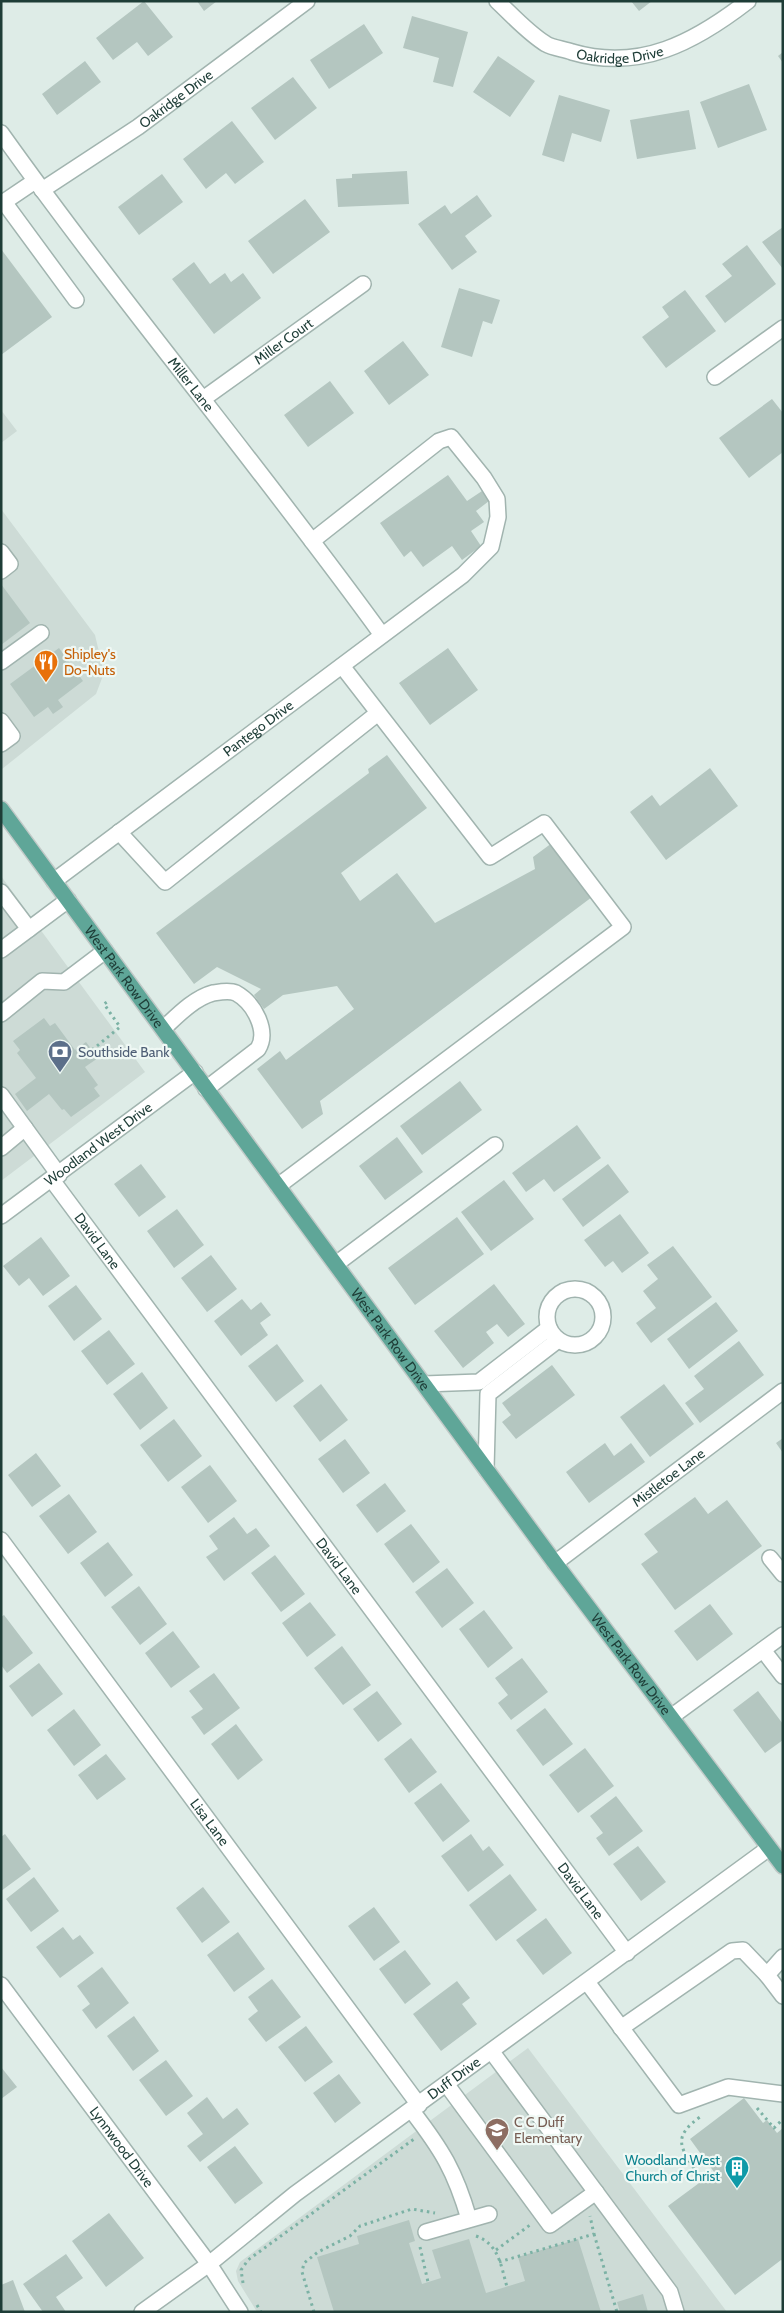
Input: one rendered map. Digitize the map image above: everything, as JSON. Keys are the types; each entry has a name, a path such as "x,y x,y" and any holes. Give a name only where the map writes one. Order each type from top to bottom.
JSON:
{"main road":[{"name":"West Park Row Drive","path":"1,809 486,1469 783,1866"}],"street":[{"name":"Oakridge Drive","path":"3,203 138,127 306,1"},
{"name":"Oakridge Drive","path":"496,1 547,44 592,58 626,58 670,48 715,27 748,1"},
{"name":"Miller Lane","path":"1,133 141,323 203,398 382,635"},
{"path":"3,203 76,300"},
{"name":"Miller Court","path":"203,398 363,284"},
{"path":"715,377 783,328"},
{"name":"Pantego Drive","path":"54,880 463,575 491,547 498,517 497,499 484,478 451,437 432,447 312,541"},
{"path":"1,552 10,564 1,571"},
{"path":"1,662 41,633"},
{"path":"278,1186 623,927 544,822 490,858 342,666"},
{"path":"119,832 166,882 378,713"},
{"path":"1,721 7,740"},
{"path":"1,892 29,929"},
{"path":"1,950 68,900"},
{"path":"1,1014 42,981 64,982 105,951"},
{"path":"163,1029 191,1004 210,994 227,991 236,993 250,1008 258,1019 263,1035 258,1049 206,1088"},
{"name":"Woodland West Drive","path":"1,1216 56,1177 194,1072"},
{"name":"David Lane","path":"1,1095 26,1128 56,1177 486,1765 627,1952"},
{"path":"1,1148 26,1128"},
{"path":"336,1264 495,1145"},
{"path":"424,1384 483,1388 553,1334"},
{"path":"483,1388 486,1469"},
{"name":"Mistletoe Lane","path":"556,1563 783,1391"},
{"name":"Lisa Lane","path":"1,1540 416,2108 427,2130 441,2148 459,2184 469,2219"},
{"path":"770,1558 783,1574"},
{"path":"672,1717 783,1635"},
{"path":"763,1650 783,1676"},
{"name":"Duff Drive","path":"142,2312 209,2264 295,2194 416,2108 769,1848"},
{"path":"621,2028 732,1951 743,1950 767,1975 783,1996"},
{"path":"767,1975 783,1957"},
{"path":"587,1982 679,2105 728,2087 783,2094"},
{"name":"Lynnwood Drive","path":"1,1985 209,2264 240,2312"},
{"path":"492,2052 670,2292 676,2312"},
{"path":"447,2085 550,2225 596,2192"},
{"path":"425,2239 451,2225 489,2214"}],"path":[{"path":"92,1050 120,1027 104,1004 110,1000"},
{"path":"754,2104 774,2128 783,2119"},
{"path":"694,2168 682,2151 682,2138 689,2125 702,2115"},
{"path":"247,2289 242,2282 241,2270 248,2260 427,2130"},
{"path":"314,2312 302,2272 304,2263 318,2252 350,2236 360,2226 412,2209 431,2211 445,2218 451,2225"},
{"path":"496,2250 542,2216"},
{"path":"594,2234 617,2312"},
{"path":"474,2235 490,2244 496,2250 507,2287"},
{"path":"425,2239 418,2247 428,2282"},
{"path":"252,2297 261,2312"}],"shaded area":[{"path":"1,410 17,431 1,443"},
{"path":"1,509 95,635 104,673 96,694 2,769"},
{"path":"1,876 145,1072 1,1181"},
{"name":"C C Duff Elementary","path":"528,2048 727,2312 257,2312 238,2281 236,2271 240,2262"}],"building":[{"path":"144,1 173,37 148,56 137,42 113,60 96,38"},
{"path":"197,1 217,1 204,11"},
{"path":"631,1 652,1 639,11"},
{"path":"412,16 468,32 453,87 433,82 439,58 403,48"},
{"path":"364,24 383,53 329,89 310,60"},
{"path":"783,52 783,63 778,56"},
{"path":"498,56 535,81 510,117 473,92"},
{"path":"85,61 101,82 57,115 42,94"},
{"path":"293,77 317,108 275,140 251,108"},
{"path":"749,84 767,130 718,148 700,102"},
{"path":"559,95 610,110 601,142 572,133 564,162 542,155"},
{"path":"689,110 696,149 637,159 630,120"},
{"path":"232,121 264,162 235,184 226,173 206,189 183,159"},
{"path":"407,171 409,204 338,207 336,179 352,178 352,174"},
{"path":"162,174 183,202 139,235 118,207"},
{"path":"477,195 492,216 465,236 477,252 452,270 418,224 445,205 451,214"},
{"path":"305,199 330,232 273,274 248,241"},
{"path":"783,227 783,269 762,242"},
{"path":"747,245 776,284 725,323 705,296 732,276 722,264"},
{"path":"1,249 52,317 1,355"},
{"path":"194,262 210,284 225,273 231,282 243,273 261,298 214,334 172,279"},
{"path":"459,288 500,300 492,324 483,321 472,357 441,347"},
{"path":"685,290 716,331 666,368 642,337 669,317 662,307"},
{"path":"403,341 429,375 389,405 364,371"},
{"path":"330,381 354,413 308,447 284,415"},
{"path":"772,399 783,413 783,452 749,478 719,438"},
{"path":"448,475 467,501 482,491 489,501 476,511 484,522 471,531 481,546 462,560 452,546 423,567 411,551 404,557 380,523"},
{"path":"1,584 30,623 1,645"},
{"name":"Shipley's Do-Nuts","path":"59,648 83,681 58,700 63,707 53,714 48,707 34,717 10,684"},
{"path":"448,648 478,690 430,725 399,683"},
{"path":"387,755 427,808 341,873 360,901 397,873 435,923 535,869 533,857 552,843 592,897 320,1101 323,1114 302,1129 257,1069 280,1051 286,1060 354,1009 337,986 283,995 264,1009 254,995 261,989 217,967 194,984 156,933 369,773 368,769"},
{"path":"710,768 738,806 666,860 630,812 652,795 660,806"},
{"name":"Southside Bank","path":"44,1018 50,1026 55,1023 75,1050 86,1042 98,1058 85,1067 98,1085 94,1088 100,1096 71,1117 64,1109 62,1110 49,1094 27,1111 15,1094 36,1078 17,1053 20,1050 13,1041"},
{"path":"460,1081 482,1110 422,1155 400,1126"},
{"path":"577,1125 601,1158 554,1192 544,1179 526,1192 512,1173"},
{"path":"397,1137 423,1172 385,1200 359,1166"},
{"path":"141,1164 166,1197 139,1217 114,1184"},
{"path":"608,1164 629,1192 583,1227 562,1199"},
{"path":"504,1180 534,1219 491,1251 461,1212"},
{"path":"177,1209 204,1245 174,1268 147,1231"},
{"path":"620,1214 649,1253 622,1273 613,1261 605,1267 584,1240"},
{"path":"457,1217 484,1254 415,1305 388,1268"},
{"path":"41,1237 70,1276 43,1296 29,1278 19,1286 3,1266"},
{"path":"673,1246 712,1297 651,1343 636,1323 656,1308 643,1291 658,1279 647,1265"},
{"path":"211,1255 237,1289 207,1312 181,1278"},
{"path":"494,1284 525,1324 508,1337 497,1324 486,1332 494,1343 463,1368 434,1331"},
{"path":"76,1285 102,1319 74,1341 48,1306"},
{"path":"242,1299 251,1310 261,1302 271,1315 260,1323 268,1335 241,1356 214,1321"},
{"path":"716,1302 738,1331 689,1369 667,1339"},
{"path":"109,1330 135,1364 107,1385 81,1351"},
{"path":"739,1341 764,1375 700,1423 685,1403 704,1389 694,1376"},
{"path":"277,1344 304,1381 276,1402 248,1366"},
{"path":"552,1365 575,1395 516,1439 502,1422 511,1415 502,1403"},
{"path":"142,1372 168,1408 140,1430 113,1394"},
{"path":"321,1384 348,1420 320,1442 293,1406"},
{"path":"664,1384 694,1424 650,1457 620,1417"},
{"path":"174,1419 202,1456 168,1482 140,1445"},
{"path":"783,1438 783,1453 776,1443"},
{"path":"345,1439 370,1473 343,1493 318,1459"},
{"path":"605,1443 614,1456 631,1443 645,1462 589,1503 566,1472"},
{"path":"36,1453 61,1486 32,1507 8,1475"},
{"path":"210,1465 237,1501 208,1523 181,1487"},
{"path":"385,1483 406,1511 377,1533 356,1505"},
{"path":"69,1494 97,1532 68,1554 39,1516"},
{"path":"695,1497 708,1514 727,1500 762,1546 675,1610 641,1564 658,1552 644,1534"},
{"path":"234,1517 247,1534 256,1528 270,1546 224,1581 206,1557 218,1549 209,1536"},
{"path":"411,1524 440,1562 413,1583 384,1544"},
{"path":"108,1542 133,1575 105,1597 80,1563"},
{"path":"275,1555 305,1594 281,1612 251,1573"},
{"path":"447,1568 474,1603 442,1628 415,1592"},
{"path":"139,1586 167,1624 140,1645 111,1607"},
{"path":"310,1602 336,1635 307,1657 282,1623"},
{"path":"710,1604 733,1634 697,1661 674,1631"},
{"path":"484,1610 513,1648 488,1668 459,1629"},
{"path":"4,1615 33,1653 7,1673 1,1665 1,1617"},
{"path":"173,1631 200,1667 171,1688 145,1653"},
{"path":"342,1646 371,1685 343,1705 314,1668"},
{"path":"522,1658 548,1692 511,1720 498,1703 508,1695 495,1678"},
{"path":"39,1663 63,1694 32,1717 9,1686"},
{"path":"214,1673 240,1708 204,1735 191,1717 203,1709 189,1691"},
{"path":"377,1691 402,1724 378,1742 353,1709"},
{"path":"758,1691 783,1724 783,1740 765,1753 733,1710"},
{"path":"545,1708 573,1744 543,1766 516,1730"},
{"path":"74,1709 101,1745 74,1766 47,1730"},
{"path":"236,1724 263,1760 238,1780 211,1744"},
{"path":"411,1738 437,1772 409,1793 384,1759"},
{"path":"585,1748 614,1786 578,1813 549,1775"},
{"path":"106,1754 126,1779 97,1800 78,1775"},
{"path":"441,1783 470,1821 443,1842 414,1803"},
{"path":"616,1796 643,1831 609,1856 596,1838 603,1833 590,1816"},
{"path":"5,1834 31,1869 1,1891 1,1837"},
{"path":"471,1834 483,1851 489,1846 504,1865 468,1892 441,1856"},
{"path":"638,1846 666,1882 641,1901 613,1864"},
{"path":"510,1874 537,1910 496,1941 469,1905"},
{"path":"34,1877 59,1911 31,1932 6,1899"},
{"path":"203,1887 230,1922 202,1943 176,1908"},
{"path":"374,1907 400,1942 374,1961 348,1926"},
{"path":"546,1918 572,1953 543,1975 516,1940"},
{"path":"63,1927 73,1940 80,1935 94,1953 60,1978 36,1947"},
{"path":"238,1932 265,1969 234,1992 207,1955"},
{"path":"405,1950 431,1984 405,2004 379,1969"},
{"path":"102,1967 129,2003 96,2029 82,2010 90,2004 77,1986"},
{"path":"272,1979 301,2017 266,2042 248,2019 258,2011 248,1997"},
{"path":"457,1981 470,1998 462,2004 477,2024 441,2051 413,2014"},
{"path":"134,2016 159,2051 133,2071 107,2036"},
{"path":"306,2026 333,2062 305,2082 278,2047"},
{"path":"166,2060 193,2096 166,2116 139,2080"},
{"path":"1,2067 17,2087 1,2099"},
{"path":"339,2074 361,2103 335,2123 313,2093"},
{"path":"207,2097 223,2119 237,2108 249,2124 200,2162 187,2146 203,2134 187,2113"},
{"name":"Woodland West Church of Christ","path":"744,2098 763,2123 767,2120 777,2133 783,2128 783,2261 781,2260 735,2295 668,2206 714,2172 690,2139"},
{"path":"235,2146 263,2183 235,2204 207,2167"},
{"path":"109,2213 144,2258 106,2287 72,2241"},
{"path":"409,2220 415,2241 409,2243 422,2284 441,2278 432,2250 469,2239 486,2293 525,2281 518,2257 578,2239 601,2312 334,2312 317,2257 359,2244 357,2236"},
{"path":"66,2254 83,2278 56,2297 66,2312 43,2312 23,2284"},
{"path":"13,2280 25,2312 1,2312 1,2285"},
{"path":"643,2294 648,2312 620,2312 617,2302"}],"place":[{"name":"Shipley's Do-Nuts","path":"46,683"},
{"name":"Southside Bank","path":"60,1073"},
{"name":"C C Duff Elementary","path":"497,2151"},
{"name":"Woodland West Church of Christ","path":"737,2189"}]}
